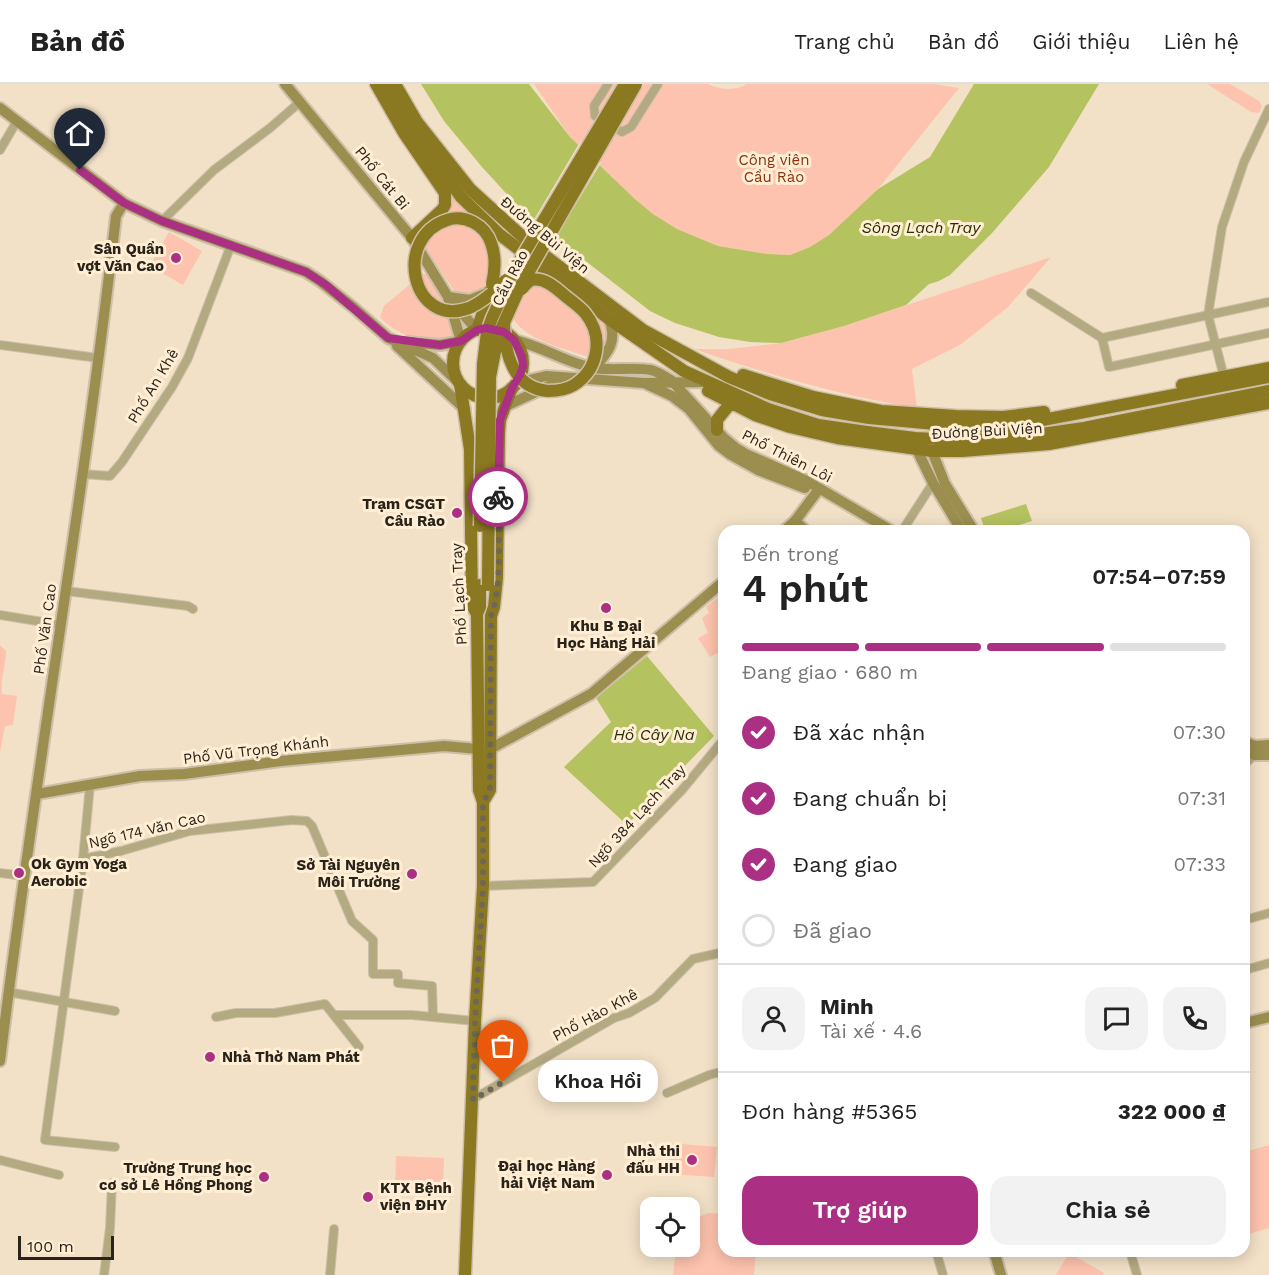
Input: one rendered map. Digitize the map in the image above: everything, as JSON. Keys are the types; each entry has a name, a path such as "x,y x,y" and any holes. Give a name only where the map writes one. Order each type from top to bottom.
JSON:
{"main road":[{"name":"Đường Bùi Viện","path":"376,84 443,187 446,199 442,210 412,238"},
{"name":"Đường Bùi Viện","path":"385,84 408,130 461,196 499,234 609,319 700,382 755,415 790,427 837,438 932,451 962,451 1049,444 1269,403"},
{"name":"Đường Bùi Viện","path":"395,84 417,122 441,154 470,189 505,223 569,276 643,330 714,367 846,405 1006,427 1225,381 1269,368"},
{"name":"Cầu Rào","path":"491,616 484,585 481,410 484,348 492,318 511,275 625,84"},
{"name":"Cầu Rào","path":"477,614 484,585 490,377 495,348 520,287 636,84"},
{"path":"477,330 491,287 495,267 491,243 481,229 467,219 448,220 430,230 416,250 414,268 417,285 428,300 440,308 459,310 475,305 485,299 511,275"},
{"path":"504,323 506,348 513,369 522,380 535,388 549,391 570,387 582,380 593,364 597,351 597,338 586,314 554,287 543,281 531,280 527,282 522,291 509,323 513,339 522,357 523,366 514,386 498,396 487,398 468,391 460,384 453,362 455,351 461,341 477,330 495,329 513,339"},
{"path":"684,371 714,367"},
{"name":"Đường Bùi Viện","path":"957,421 1035,414 1225,381 1269,377"},
{"name":"Đường Bùi Viện","path":"700,382 768,409 818,425 886,435 958,440 1006,439 1084,428 1269,391"},
{"name":"Phố Lạch Tray","path":"460,384 470,449 471,605 477,614 484,749 490,790 483,802 483,886 465,1275"},
{"name":"Phố Lạch Tray","path":"484,749 491,616 495,607 497,578 500,420 514,386"},
{"path":"717,430 717,420 729,405 735,405"},
{"path":"1080,413 1084,428"},
{"path":"467,430 476,424 484,423 494,427 499,433"}],"street":[{"name":"Phố Cát Bi","path":"285,84 412,238 430,264 448,297 461,341"},
{"path":"608,84 593,111 597,119 622,132 631,127 658,84"},
{"path":"162,221 214,170 300,102"},
{"path":"0,108 124,203 162,221 313,276 363,315 465,409"},
{"path":"1225,381 1208,315 1222,227 1244,162 1269,109"},
{"path":"0,150 17,121"},
{"name":"Phố Văn Cao","path":"0,1061 24,876 38,794 83,474 116,216 124,203"},
{"name":"Phố An Khê","path":"83,474 110,477 172,387 188,357 231,245"},
{"path":"448,297 470,300 481,297 491,287"},
{"path":"1031,293 1102,338 1109,367 1269,333"},
{"name":"Phố Cát Bi","path":"448,297 477,330"},
{"path":"1102,338 1269,302"},
{"path":"594,368 605,357 612,342 612,327 609,319"},
{"path":"388,338 433,345 461,341"},
{"path":"388,338 433,358 460,384"},
{"name":"Phố Thiên Lôi","path":"513,339 563,359 594,368 651,370 672,381 724,438 746,454 786,470 869,525"},
{"path":"0,345 98,358"},
{"path":"651,370 684,371"},
{"name":"Phố Thiên Lôi","path":"514,386 546,376 644,383 672,396 689,409 719,446 731,455 758,470 817,491 881,525"},
{"path":"506,406 569,377"},
{"path":"644,383 700,382"},
{"path":"916,448 933,483 958,525"},
{"path":"932,451 945,484 970,525"},
{"path":"906,525 933,483"},
{"path":"791,525 817,491"},
{"path":"795,521 799,525"},
{"path":"484,749 591,694 718,586"},
{"path":"66,591 188,606 193,609"},
{"path":"0,615 61,625"},
{"path":"1250,748 1269,745"},
{"name":"Phố Vũ Trọng Khánh","path":"38,794 140,776 184,774 281,761 444,746 484,749"},
{"name":"Ngõ 384 Lạch Tray","path":"483,886 593,882 682,790 718,746"},
{"path":"1250,748 1269,755"},
{"name":"Ngõ 174 Văn Cao","path":"90,785 83,859 45,1140 115,1147"},
{"name":"Ngõ 174 Văn Cao","path":"83,859 152,844 190,831 292,820 307,821 312,826 352,921 373,940 373,974 398,974 398,983 432,986 433,1017"},
{"path":"0,873 24,876"},
{"path":"1250,919 1269,913"},
{"name":"Phố Hào Khê","path":"473,1100 614,1018 629,1013 655,998 693,959 718,953"},
{"path":"1250,969 1269,963"},
{"path":"8,992 115,1011"},
{"path":"216,1017 236,1013 275,1013 325,1004 359,1047"},
{"path":"334,1015 412,1015 475,1021"},
{"path":"1250,1022 1269,1017"},
{"path":"667,1093 718,1073"},
{"path":"0,1160 59,1175"},
{"path":"104,1275 110,1228 112,1183"},
{"path":"330,1275 334,1229"},
{"path":"938,1257 943,1275"},
{"path":"996,1257 1001,1275"},
{"path":"1132,1257 1137,1275"}],"green space":[{"name":"Công viên Cầu Rào","path":"534,84 708,84 728,89 747,84 933,84 959,88 878,189 829,235 810,247 790,255 767,254 718,246 677,229 653,214 570,137"},
{"path":"1207,84 1230,84 1259,101 1262,106 1259,113 1251,112"},
{"path":"448,190 476,218 488,256 488,276 484,288 479,294 469,297 455,292 420,240"},
{"name":"Sân Quần vợt Văn Cao","path":"169,232 202,251 183,285 150,266"},
{"path":"1051,257 1008,307 960,345 912,369 917,408 804,383 694,349 729,349 781,343 844,326"},
{"path":"422,274 427,274 438,287 448,305 453,324 453,340 434,342 414,338 395,329 380,317 384,306"},
{"path":"528,276 604,320 606,340 602,351 593,356 585,356 543,341 523,330 510,313"},
{"path":"718,597 718,653 710,657 698,638 708,633 702,618 709,613 706,607"},
{"path":"0,645 6,651 2,694 17,696 13,725 5,726 0,752"},
{"name":"Nhà thi đấu HH","path":"670,1143 717,1147 714,1177 668,1174"},
{"path":"1269,1145 1269,1228 1250,1234 1250,1151"},
{"path":"396,1156 444,1158 443,1186 395,1185"},
{"path":"708,1213 718,1214 718,1257 756,1257 754,1275 673,1275 675,1257 700,1257 700,1217"},
{"path":"1067,1257 1076,1257 1104,1273 1103,1275 1056,1275"}],"water":[{"name":"Sông Lạch Tray","path":"421,84 529,84 570,137 653,214 677,229 718,246 767,254 790,255 810,247 829,235 878,189 930,157 974,84 1099,84 1049,167 992,233 950,275 929,284 906,305 844,326 781,343 750,342 719,337 675,323 650,311 525,214 444,121"},
{"path":"1026,504 1032,521 1019,525 983,525 981,518"},
{"name":"Hồ Cây Na","path":"647,656 714,736 627,825 564,767 611,722 596,698"}],"pier":[{"path":"580,142 601,163 554,240 532,223"}],"way so far":[{"path":"498,497 497,578 495,607 491,616 490,790 483,802 483,886 473,1100 503,1082"}],"place":[{"name":"Sân Quần vợt Văn Cao","path":"176,258"},
{"name":"Trạm CSGT Cầu Rào","path":"457,513"},
{"name":"Khu B Đại Học Hàng Hải","path":"606,608"},
{"name":"Ok Gym Yoga Aerobic","path":"19,873"},
{"name":"Sở Tài Nguyên Môi Trường","path":"412,874"},
{"name":"Nhà Thờ Nam Phát","path":"210,1057"},
{"name":"Khoa Hồi","path":"503,1082"},
{"name":"Nhà thi đấu HH","path":"692,1160"},
{"name":"Đại học Hàng hải Việt Nam","path":"607,1175"},
{"name":"Trường Trung học cơ sở Lê Hồng Phong","path":"264,1177"},
{"name":"KTX Bệnh viện ĐHY","path":"368,1197"}],"route":[{"path":"80,170 124,203 162,221 306,272 326,285 388,338 440,345 461,341 468,334 486,328 504,332 511,337 519,348 523,366 500,420 498,497"}]}
